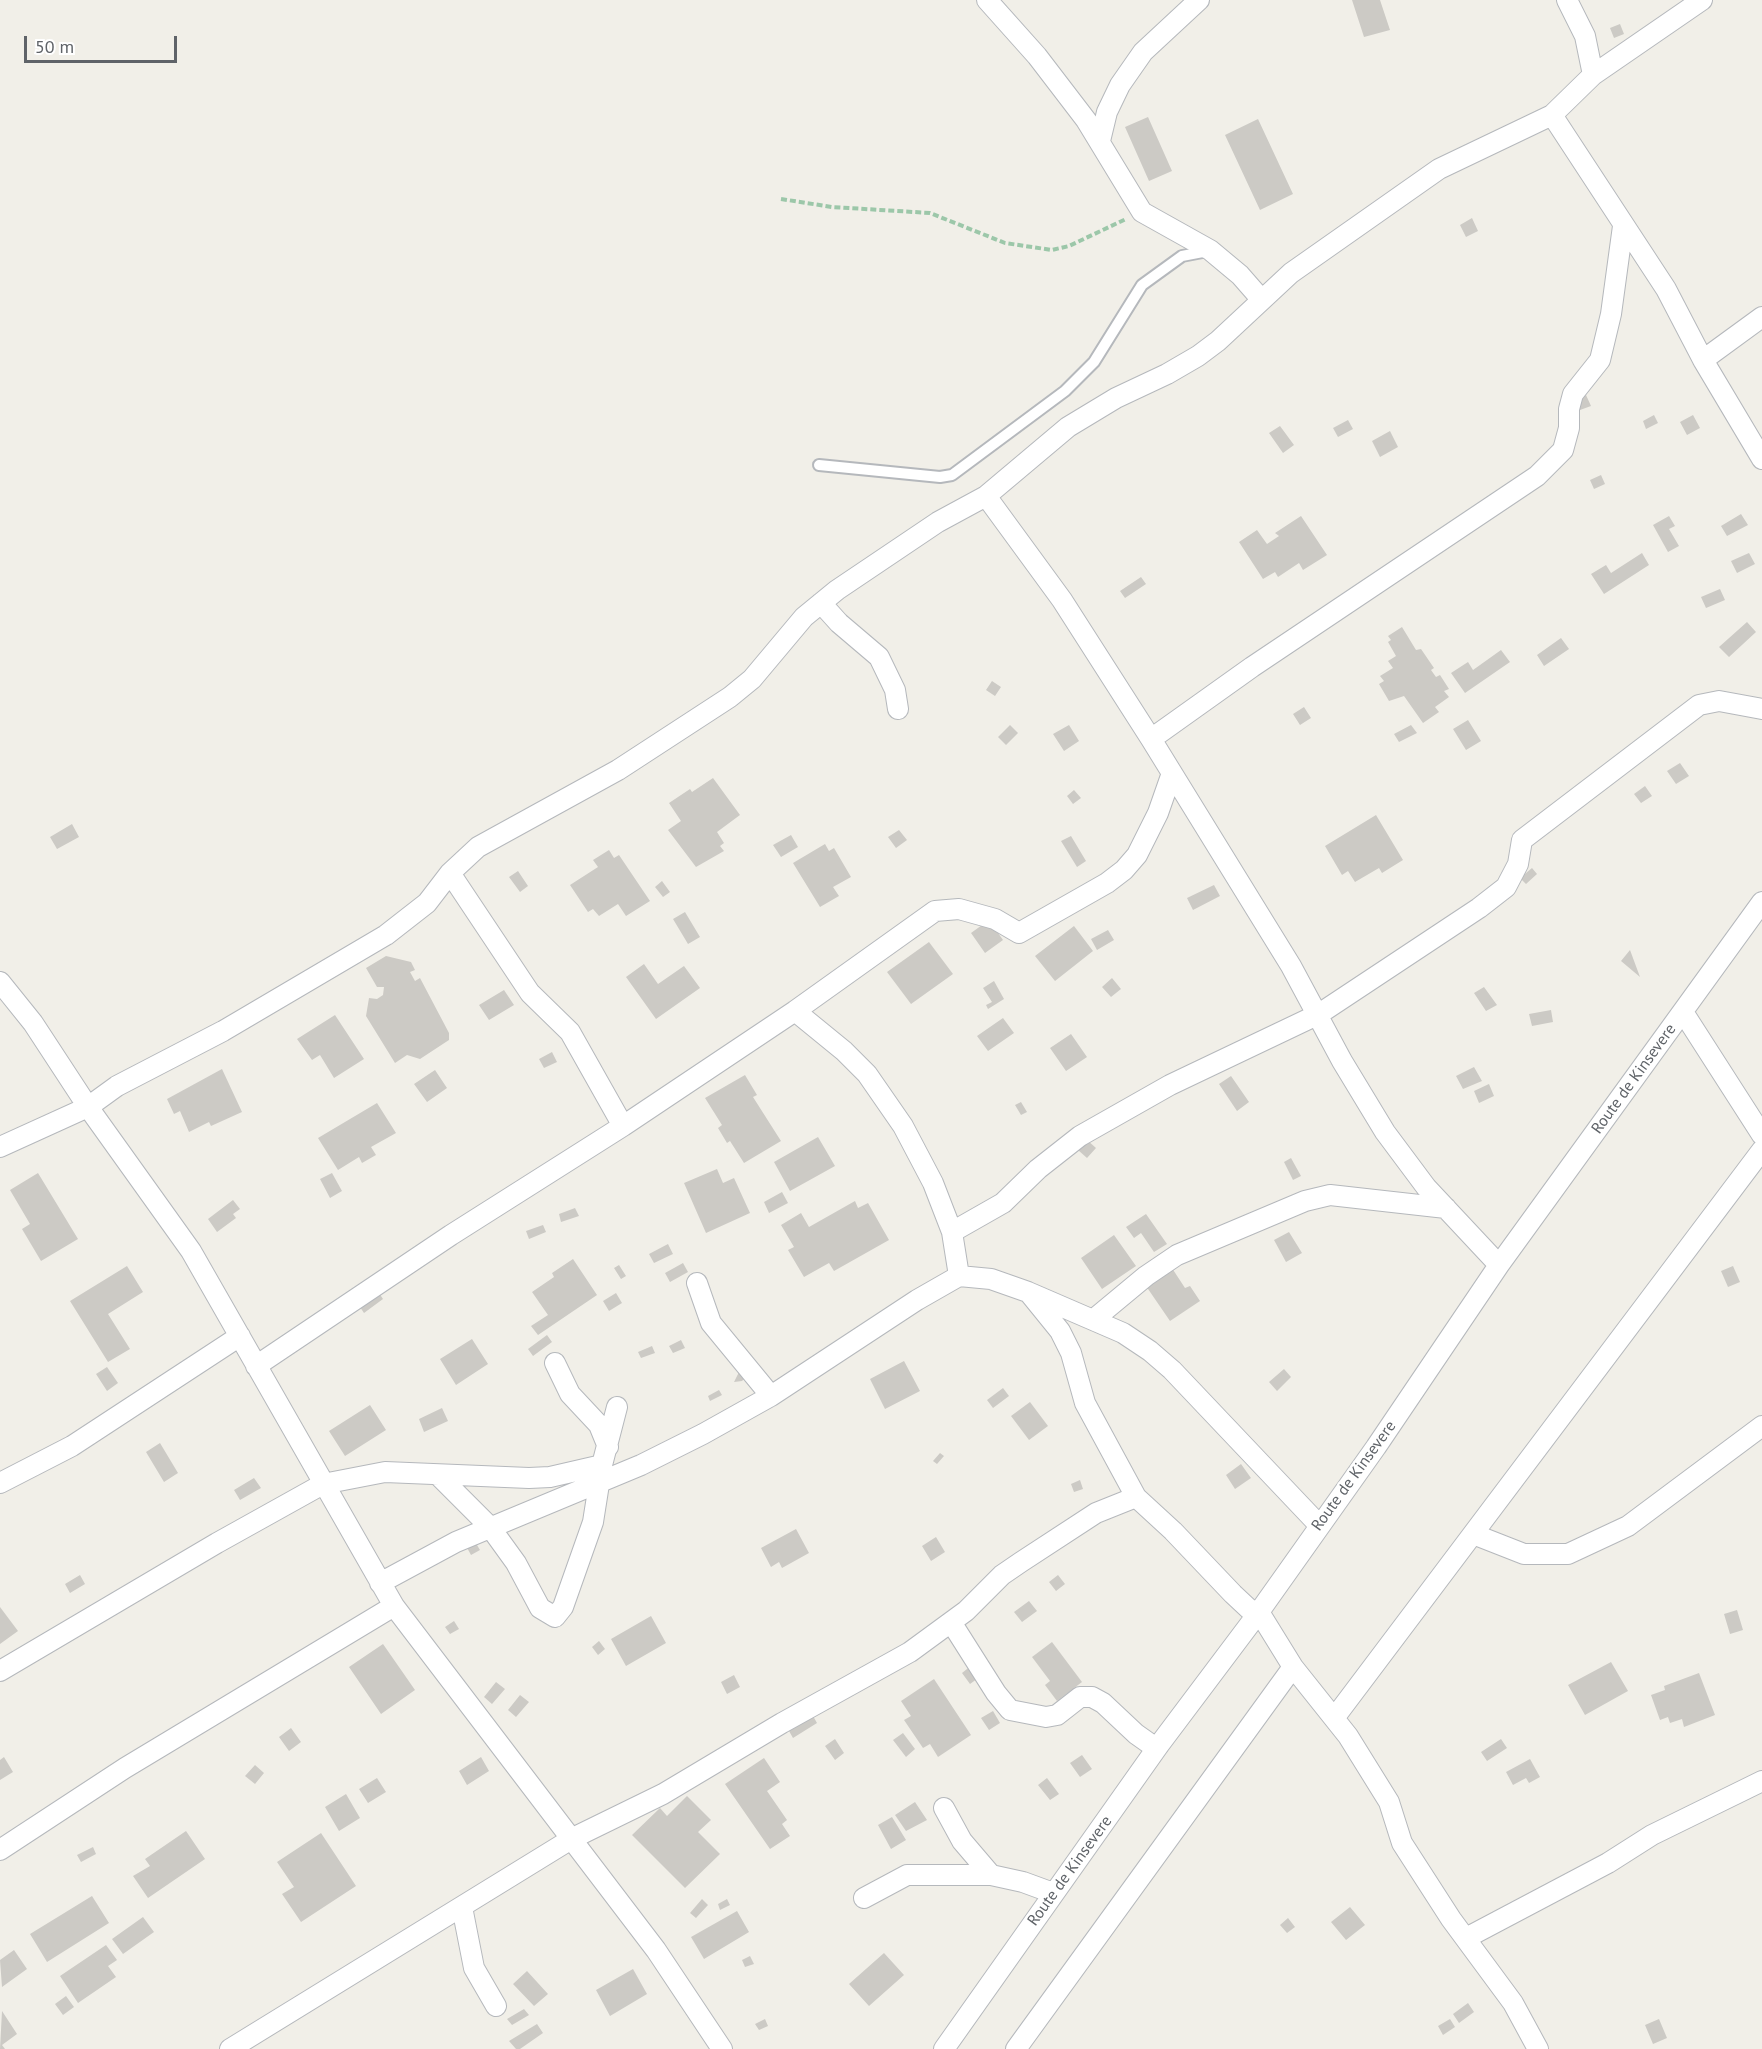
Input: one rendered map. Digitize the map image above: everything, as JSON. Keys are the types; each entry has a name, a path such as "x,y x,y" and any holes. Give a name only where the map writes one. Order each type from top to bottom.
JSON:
{"street":[{"path":"987,0 1036,56 1100,141 1142,213 1210,250 1240,275 1261,299"},
{"path":"1100,141 1107,112 1120,86 1143,52 1199,0"},
{"path":"1567,0 1585,36 1593,75"},
{"path":"0,1148 88,1107 117,1086 223,1031 386,934 428,903 450,873 478,847 618,770 730,697 752,679 780,643 821,603 910,540 986,496 1068,427 1116,398 1167,374 1198,356 1218,341 1291,273 1350,228 1439,169 1552,115 1593,75 1702,0"},
{"path":"1552,115 1666,289 1703,360 1762,459"},
{"path":"1151,739 1270,654 1537,476 1563,450 1569,428 1569,409 1573,394 1600,360 1611,314 1623,226"},
{"path":"1703,360 1762,317"},
{"path":"986,496 1062,600 1151,739 1319,1014 1342,1061 1380,1124 1426,1187 1498,1265"},
{"path":"821,603 839,623 879,657 895,690 898,709"},
{"path":"952,1232 1003,1203 1038,1168 1080,1136 1170,1085 1319,1014 1506,887 1518,864 1522,840 1699,705 1719,701 1762,709"},
{"path":"256,1366 451,1235 623,1126 795,1011 936,911 946,908 959,909 995,919 1019,933 1091,894 1124,870 1137,855 1158,813 1172,773"},
{"path":"450,873 530,993 570,1032 623,1126"},
{"name":"Route de Kinsevere","path":"944,2049 1159,1745 1259,1612 1382,1438 1498,1265 1762,902"},
{"path":"0,982 33,1023 88,1107 190,1251 394,1606 573,1838 656,1950 722,2049"},
{"path":"795,1011 844,1051 867,1074 888,1103 933,1183 952,1232 959,1276"},
{"path":"1683,1012 1762,1135"},
{"path":"1335,1717 1762,1150"},
{"path":"1093,1320 1146,1276 1177,1255 1305,1201 1330,1195 1446,1208"},
{"path":"0,1671 217,1543 323,1484 385,1472 540,1477 603,1465 703,1434 771,1396 917,1300 959,1276 991,1279 1028,1292 1123,1333 1172,1370 1319,1525"},
{"path":"697,1283 711,1323 771,1396"},
{"path":"1028,1292 1060,1331 1071,1353 1086,1403 1136,1497 1173,1531 1233,1594 1250,1609 1259,1612 1293,1667 1335,1717 1389,1802 1402,1843 1513,2003 1539,2049"},
{"path":"0,1483 72,1446 240,1336"},
{"path":"555,1363 570,1394 599,1425 603,1465"},
{"path":"438,1475 490,1527 516,1563 540,1608 555,1617 563,1607 588,1539 616,1407"},
{"path":"1473,1534 1524,1554 1568,1554 1628,1526 1762,1426"},
{"path":"380,1583 456,1542 490,1527 603,1465"},
{"path":"230,2049 573,1838 663,1794 782,1723 887,1666 951,1622 1021,1562 1096,1513 1136,1497"},
{"path":"0,1851 125,1768 394,1606"},
{"path":"951,1622 996,1693 1010,1710 1047,1717 1057,1715 1080,1698 1092,1697 1103,1703 1136,1734 1153,1746 1159,1745"},
{"path":"1016,2049 1293,1667"},
{"path":"1466,1938 1608,1863 1652,1835 1762,1781"},
{"path":"944,1808 962,1840 991,1875"},
{"path":"864,1898 907,1875 991,1875 1023,1882 1053,1893"},
{"path":"462,1907 474,1968 495,2006"}],"lane":[{"path":"819,465 940,477 952,475 1065,391 1094,362 1142,285 1182,256 1210,250"}],"path":[{"path":"781,200 832,207 930,213 1005,243 1052,250 1069,246 1142,213"}],"building":[{"path":"1352,0 1380,0 1390,30 1364,37"},
{"path":"1620,24 1624,34 1614,38 1610,28"},
{"path":"1148,117 1172,171 1149,181 1125,127"},
{"path":"1258,119 1293,194 1260,210 1225,135"},
{"path":"1472,218 1478,231 1466,237 1460,225"},
{"path":"1586,395 1591,406 1580,410 1576,399"},
{"path":"1654,415 1658,423 1646,429 1643,421"},
{"path":"1693,415 1700,428 1687,435 1680,422"},
{"path":"1348,420 1353,429 1338,437 1333,428"},
{"path":"1280,426 1294,445 1283,453 1269,433"},
{"path":"1390,431 1398,447 1380,457 1372,441"},
{"path":"1601,475 1605,484 1594,489 1590,480"},
{"path":"1741,514 1748,525 1727,536 1721,526"},
{"path":"1301,516 1327,555 1303,570 1299,563 1278,577 1275,572 1263,579 1239,542 1257,530 1267,544 1279,536 1275,533"},
{"path":"1669,516 1675,526 1669,529 1679,546 1668,552 1653,525"},
{"path":"1642,553 1649,565 1604,594 1591,574 1606,565 1611,573"},
{"path":"1749,553 1755,564 1737,573 1731,561"},
{"path":"1141,577 1146,584 1125,598 1120,591"},
{"path":"1720,589 1725,600 1706,608 1701,597"},
{"path":"1747,622 1756,632 1729,657 1719,647"},
{"path":"1402,627 1416,650 1421,649 1434,668 1431,670 1436,677 1440,675 1449,689 1444,691 1449,697 1435,707 1439,712 1423,723 1404,696 1389,701 1379,684 1384,681 1380,676 1393,668 1388,661 1396,656 1388,642 1391,640 1388,636"},
{"path":"1561,638 1569,649 1544,666 1537,655"},
{"path":"1501,650 1510,662 1465,693 1451,673 1468,662 1473,670"},
{"path":"992,681 1001,687 995,696 986,690"},
{"path":"1304,707 1311,718 1300,725 1293,714"},
{"path":"1468,720 1481,741 1466,750 1453,729"},
{"path":"1010,725 1018,733 1006,745 998,737"},
{"path":"1069,725 1079,741 1064,751 1053,734"},
{"path":"1411,725 1417,733 1399,742 1394,734"},
{"path":"1680,763 1689,776 1676,784 1667,771"},
{"path":"713,778 740,815 717,832 724,843 720,846 724,851 696,867 668,830 681,821 669,803"},
{"path":"1645,786 1652,796 1641,803 1634,794"},
{"path":"1074,790 1081,798 1073,804 1067,796"},
{"path":"1376,815 1403,860 1382,873 1379,868 1355,882 1348,871 1342,875 1325,846"},
{"path":"72,824 79,837 57,849 50,837"},
{"path":"899,830 907,840 896,848 888,837"},
{"path":"791,835 798,847 781,857 773,845"},
{"path":"1071,836 1086,861 1077,867 1061,841"},
{"path":"825,844 829,851 834,848 851,877 833,887 839,896 820,907 793,863"},
{"path":"609,850 614,858 619,855 650,901 626,916 618,904 599,916 593,909 588,912 570,885 598,867 593,860"},
{"path":"1532,868 1537,874 1526,884 1520,878"},
{"path":"518,871 528,886 520,892 509,877"},
{"path":"662,881 670,892 663,897 655,887"},
{"path":"1214,885 1220,896 1193,910 1187,898"},
{"path":"685,912 700,937 688,944 673,919"},
{"path":"989,920 1003,940 985,953 971,933"},
{"path":"1074,926 1093,951 1055,981 1035,956"},
{"path":"1108,930 1114,940 1097,950 1091,939"},
{"path":"929,942 953,974 911,1004 887,972"},
{"path":"1630,950 1640,977 1621,961"},
{"path":"386,956 411,962 415,970 410,972 415,981 420,978 449,1033 449,1040 420,1059 407,1055 395,1063 366,1016 369,998 377,999 383,995 384,987 377,987 366,968"},
{"path":"644,964 658,984 684,966 700,988 656,1019 626,977"},
{"path":"1112,978 1121,989 1111,997 1102,987"},
{"path":"994,981 1004,999 988,1009 986,1005 992,1002 983,988"},
{"path":"1484,987 1497,1005 1486,1011 1474,993"},
{"path":"504,990 514,1005 489,1020 479,1005"},
{"path":"1551,1010 1553,1022 1532,1026 1529,1014"},
{"path":"335,1015 364,1059 334,1078 320,1055 312,1060 297,1039"},
{"path":"1003,1018 1014,1033 988,1051 977,1036"},
{"path":"1071,1034 1087,1057 1066,1071 1050,1048"},
{"path":"552,1052 557,1062 544,1068 539,1059"},
{"path":"1474,1067 1482,1081 1463,1089 1456,1076"},
{"path":"222,1069 242,1112 211,1126 209,1122 189,1132 180,1111 174,1114 167,1099"},
{"path":"435,1070 447,1088 427,1102 414,1084"},
{"path":"745,1075 757,1095 753,1097 781,1141 744,1163 730,1141 727,1143 718,1128 722,1125 705,1098"},
{"path":"1231,1076 1249,1102 1237,1111 1219,1084"},
{"path":"1489,1084 1494,1096 1479,1103 1474,1091"},
{"path":"1021,1102 1027,1112 1021,1115 1015,1105"},
{"path":"377,1103 396,1133 371,1147 376,1155 362,1163 359,1157 338,1170 318,1138"},
{"path":"818,1137 835,1166 790,1191 774,1162"},
{"path":"1087,1140 1096,1148 1087,1158 1078,1150"},
{"path":"1291,1158 1301,1176 1293,1180 1284,1162"},
{"path":"717,1169 723,1183 734,1178 750,1213 706,1233 684,1183"},
{"path":"38,1173 78,1239 41,1261 22,1229 30,1224 10,1190"},
{"path":"332,1173 342,1191 330,1198 320,1179"},
{"path":"782,1192 788,1203 769,1213 764,1202"},
{"path":"233,1200 240,1209 233,1214 236,1218 217,1232 208,1219"},
{"path":"855,1201 858,1208 868,1203 889,1240 834,1271 829,1263 804,1277 788,1250 794,1247 781,1225 801,1213 809,1227"},
{"path":"575,1208 579,1216 561,1222 559,1214"},
{"path":"1146,1214 1167,1244 1154,1252 1141,1233 1134,1238 1126,1227"},
{"path":"543,1225 546,1232 529,1239 526,1231"},
{"path":"1289,1232 1302,1253 1286,1262 1274,1240"},
{"path":"1114,1235 1136,1266 1102,1289 1081,1258"},
{"path":"668,1244 673,1254 654,1263 649,1254"},
{"path":"573,1259 597,1295 538,1335 531,1326 548,1315 532,1292 554,1277 552,1273"},
{"path":"1168,1262 1185,1288 1190,1286 1200,1301 1170,1321 1146,1286"},
{"path":"683,1263 688,1272 670,1282 665,1273"},
{"path":"619,1265 626,1276 621,1279 614,1268"},
{"path":"127,1266 143,1292 108,1314 130,1349 108,1362 70,1301"},
{"path":"1733,1266 1740,1282 1728,1287 1721,1271"},
{"path":"377,1290 383,1299 364,1313 358,1304"},
{"path":"616,1293 622,1303 609,1311 603,1301"},
{"path":"547,1335 552,1342 533,1356 528,1349"},
{"path":"472,1339 488,1364 456,1385 440,1359"},
{"path":"681,1340 685,1348 673,1353 669,1346"},
{"path":"652,1346 655,1353 641,1358 638,1352"},
{"path":"904,1361 920,1391 885,1409 870,1379"},
{"path":"107,1367 118,1383 107,1391 96,1374"},
{"path":"1284,1369 1291,1377 1277,1391 1269,1382"},
{"path":"739,1372 746,1377 742,1381 734,1382"},
{"path":"1003,1388 1009,1396 993,1408 987,1400"},
{"path":"719,1390 722,1395 710,1401 708,1396"},
{"path":"1030,1402 1048,1426 1029,1440 1011,1416"},
{"path":"370,1405 386,1430 345,1456 329,1431"},
{"path":"442,1408 448,1421 424,1432 419,1419"},
{"path":"160,1443 178,1473 164,1482 146,1452"},
{"path":"940,1453 944,1456 937,1464 933,1461"},
{"path":"1241,1464 1251,1478 1235,1489 1226,1475"},
{"path":"254,1478 261,1488 240,1500 234,1490"},
{"path":"1080,1480 1083,1489 1074,1492 1071,1484"},
{"path":"796,1529 809,1553 782,1568 779,1562 771,1567 761,1548"},
{"path":"936,1537 945,1552 931,1561 922,1546"},
{"path":"474,1540 480,1550 471,1555 465,1544"},
{"path":"80,1575 85,1584 70,1593 65,1584"},
{"path":"1058,1575 1065,1584 1056,1591 1049,1582"},
{"path":"1029,1601 1037,1611 1022,1622 1014,1612"},
{"path":"0,1607 18,1631 0,1644"},
{"path":"1737,1610 1743,1630 1730,1634 1724,1614"},
{"path":"651,1616 666,1643 626,1666 611,1639"},
{"path":"454,1621 459,1629 450,1634 445,1627"},
{"path":"599,1641 605,1649 598,1655 592,1647"},
{"path":"1052,1642 1082,1682 1057,1701 1045,1685 1050,1681 1032,1657"},
{"path":"383,1644 415,1690 381,1714 349,1667"},
{"path":"1611,1662 1628,1691 1585,1715 1568,1685"},
{"path":"972,1665 981,1676 970,1684 962,1673"},
{"path":"1699,1673 1715,1715 1684,1727 1682,1719 1670,1723 1668,1717 1660,1720 1651,1695 1665,1690 1664,1686"},
{"path":"734,1675 740,1687 727,1694 721,1682"},
{"path":"934,1679 971,1735 938,1757 930,1744 923,1748 904,1720 911,1716 901,1701"},
{"path":"496,1682 505,1689 492,1704 484,1697"},
{"path":"520,1695 529,1702 516,1717 508,1710"},
{"path":"993,1711 1000,1723 989,1730 981,1718"},
{"path":"813,1716 817,1723 793,1738 789,1731"},
{"path":"291,1728 301,1742 289,1751 279,1737"},
{"path":"903,1733 915,1749 906,1757 893,1740"},
{"path":"835,1739 844,1753 835,1760 825,1746"},
{"path":"1501,1739 1507,1748 1487,1761 1481,1752"},
{"path":"1082,1755 1092,1769 1080,1777 1070,1763"},
{"path":"4,1757 13,1772 0,1780 0,1760"},
{"path":"481,1757 489,1771 467,1785 459,1771"},
{"path":"764,1758 780,1782 767,1791 787,1820 782,1824 790,1836 770,1849 725,1784"},
{"path":"1530,1759 1540,1777 1529,1783 1526,1778 1513,1785 1506,1772"},
{"path":"255,1765 264,1773 255,1784 245,1776"},
{"path":"377,1778 386,1792 368,1803 359,1789"},
{"path":"1047,1778 1059,1794 1050,1800 1038,1785"},
{"path":"346,1794 360,1818 339,1831 325,1807"},
{"path":"687,1796 711,1820 698,1832 720,1854 685,1888 632,1835 660,1808 667,1816"},
{"path":"915,1802 927,1820 906,1831 895,1815"},
{"path":"892,1817 906,1840 891,1849 878,1825"},
{"path":"186,1831 205,1859 148,1898 133,1876 150,1866 145,1859"},
{"path":"321,1833 356,1886 301,1922 282,1894 294,1887 277,1862"},
{"path":"93,1847 96,1854 81,1862 77,1855"},
{"path":"92,1896 109,1923 47,1962 30,1934"},
{"path":"702,1899 708,1905 696,1918 690,1913"},
{"path":"727,1899 730,1905 720,1910 718,1904"},
{"path":"1350,1907 1365,1925 1346,1940 1331,1922"},
{"path":"737,1911 749,1932 704,1959 691,1937"},
{"path":"143,1917 154,1932 123,1954 112,1939"},
{"path":"1288,1918 1295,1927 1287,1933 1280,1925"},
{"path":"106,1945 117,1960 108,1966 116,1977 78,2003 60,1976"},
{"path":"14,1950 27,1969 2,1987 0,1960"},
{"path":"884,1953 904,1975 869,2006 849,1984"},
{"path":"750,1956 754,1964 745,1967 742,1960"},
{"path":"633,1969 647,1994 610,2016 596,1990"},
{"path":"527,1971 548,1994 534,2006 513,1984"},
{"path":"66,1996 74,2007 63,2015 55,2004"},
{"path":"1468,2003 1474,2012 1459,2023 1453,2014"},
{"path":"524,2009 529,2015 512,2025 507,2019"},
{"path":"2,2011 17,2034 2,2045 5,2049 0,2049"},
{"path":"765,2019 768,2026 759,2030 755,2024"},
{"path":"1450,2019 1455,2027 1443,2035 1438,2026"},
{"path":"1659,2019 1667,2038 1653,2044 1645,2025"},
{"path":"537,2024 543,2033 520,2049 516,2049 509,2041"}]}
